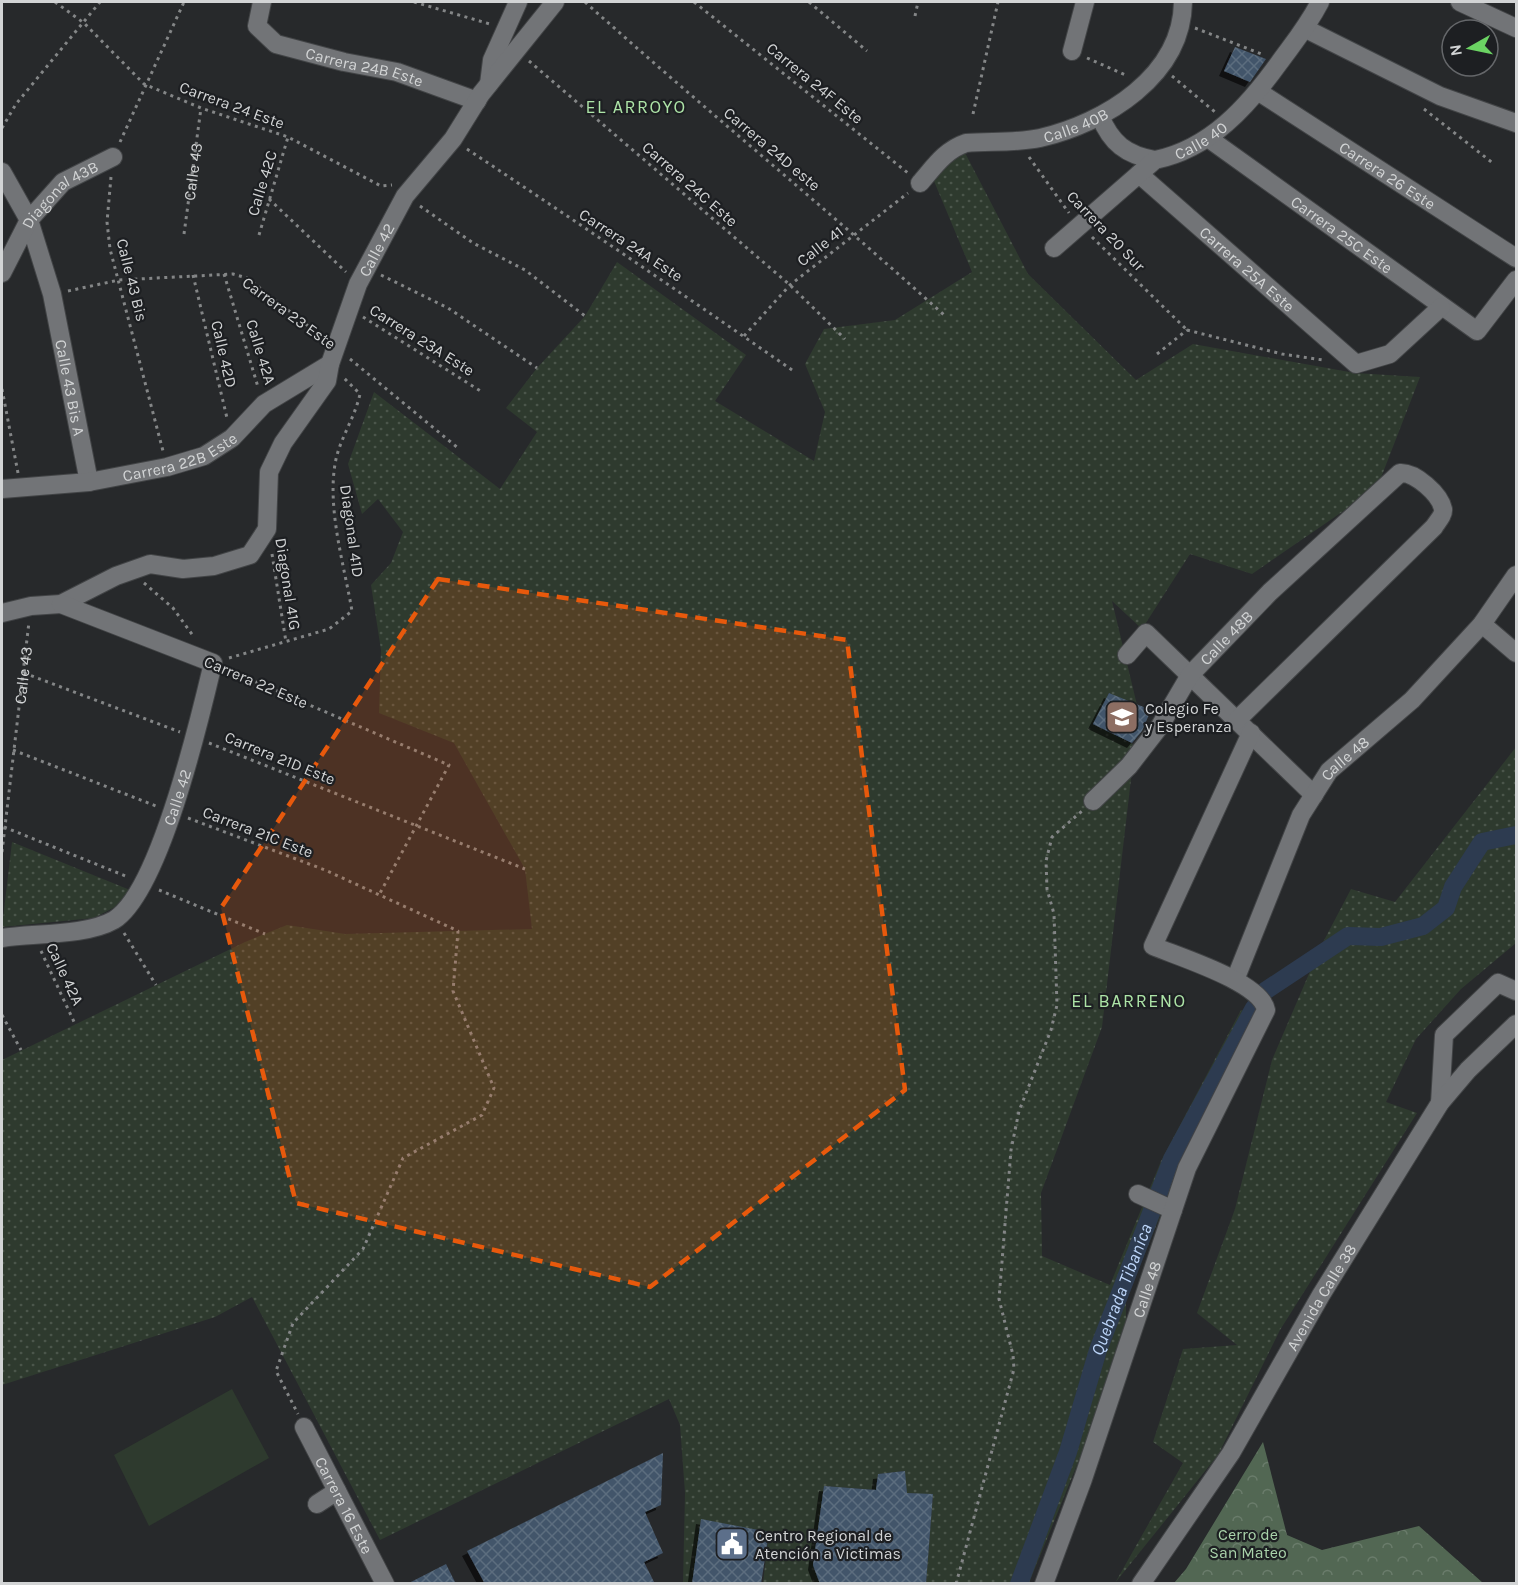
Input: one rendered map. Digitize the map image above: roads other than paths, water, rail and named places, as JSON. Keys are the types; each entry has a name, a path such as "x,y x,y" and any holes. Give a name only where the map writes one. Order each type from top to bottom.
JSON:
{"street":[{"name":"Carrera 24B Este","path":"262,2 257,26 276,44 344,62 397,72 477,100"},
{"path":"489,85 492,60 518,2"},
{"name":"Calle 42","path":"61,604 130,570 150,564 183,569 214,566 250,555 267,529 269,472 283,443 327,381 348,308 358,284 405,196 453,139 477,100 555,2"},
{"path":"1072,51 1085,2"},
{"name":"Calle 40B","path":"920,183 944,154 955,146 966,143 1018,140 1064,131 1100,116 1145,83 1162,67 1182,23 1183,2"},
{"name":"Calle 40","path":"1054,248 1155,160 1175,156 1208,138 1228,123 1259,92 1306,29 1320,2"},
{"path":"1460,2 1516,28"},
{"path":"1306,29 1440,96 1516,123"},
{"name":"Carrera 26 Este","path":"1259,92 1516,258"},
{"path":"1100,116 1107,133 1120,147 1137,156 1155,160"},
{"name":"Carrera 25C Este","path":"1208,138 1477,332 1516,280"},
{"name":"Diagonal 43B","path":"2,273 29,220 63,182 113,157"},
{"name":"Calle 43 Bis A","path":"2,172 29,220 52,294 89,482"},
{"name":"Carrera 25A Este","path":"1139,174 1356,364 1390,354 1441,307"},
{"name":"Carrera 22B Este","path":"2,489 89,482 167,467 204,456 232,438 264,404 333,356"},
{"name":"Calle 48B","path":"1093,801 1129,766 1154,734 1190,675 1270,592 1381,493 1400,473 1409,472 1423,481 1443,508 1443,513 1434,527 1237,720"},
{"name":"Calle 48","path":"1044,1584 1083,1479 1187,1168 1264,1017 1260,998 1235,980 1301,815 1329,771 1412,700 1482,624 1516,575"},
{"path":"2,613 31,606 61,604"},
{"name":"Carrera 22 Este","path":"61,604 213,663"},
{"path":"1482,624 1516,653"},
{"path":"1127,655 1146,633 1314,795"},
{"name":"Calle 42","path":"2,938 89,929 115,919 144,883 172,812 196,738 213,663"},
{"path":"1235,980 1153,946 1251,733"},
{"path":"1440,1103 1444,1035 1498,983 1516,991"},
{"name":"Avenida Calle 38","path":"1141,1584 1231,1453 1321,1295 1440,1103 1468,1070 1516,1024"},
{"path":"1138,1194 1173,1210"},
{"name":"Carrera 16 Este","path":"304,1427 337,1491 387,1577"},
{"path":"317,1504 337,1491"}],"waterway":[{"name":"Quebrada Tibaníca","path":"1265,991 1348,936 1381,937 1423,926 1446,908 1453,887 1482,842 1516,835"},
{"name":"Quebrada Tibaníca","path":"1019,1584 1068,1452 1098,1350 1172,1159 1254,1008"}],"place":[{"name":"Colegio Fe y Esperanza","path":"1122,717"},
{"name":"Centro Regional de Atención a Victimas","path":"732,1544"}],"district":[{"name":"EL ARROYO","path":"636,107"},
{"name":"EL BARRENO","path":"1129,1001"}],"park label":[{"name":"Cerro de San Mateo","path":"1248,1543"}]}
